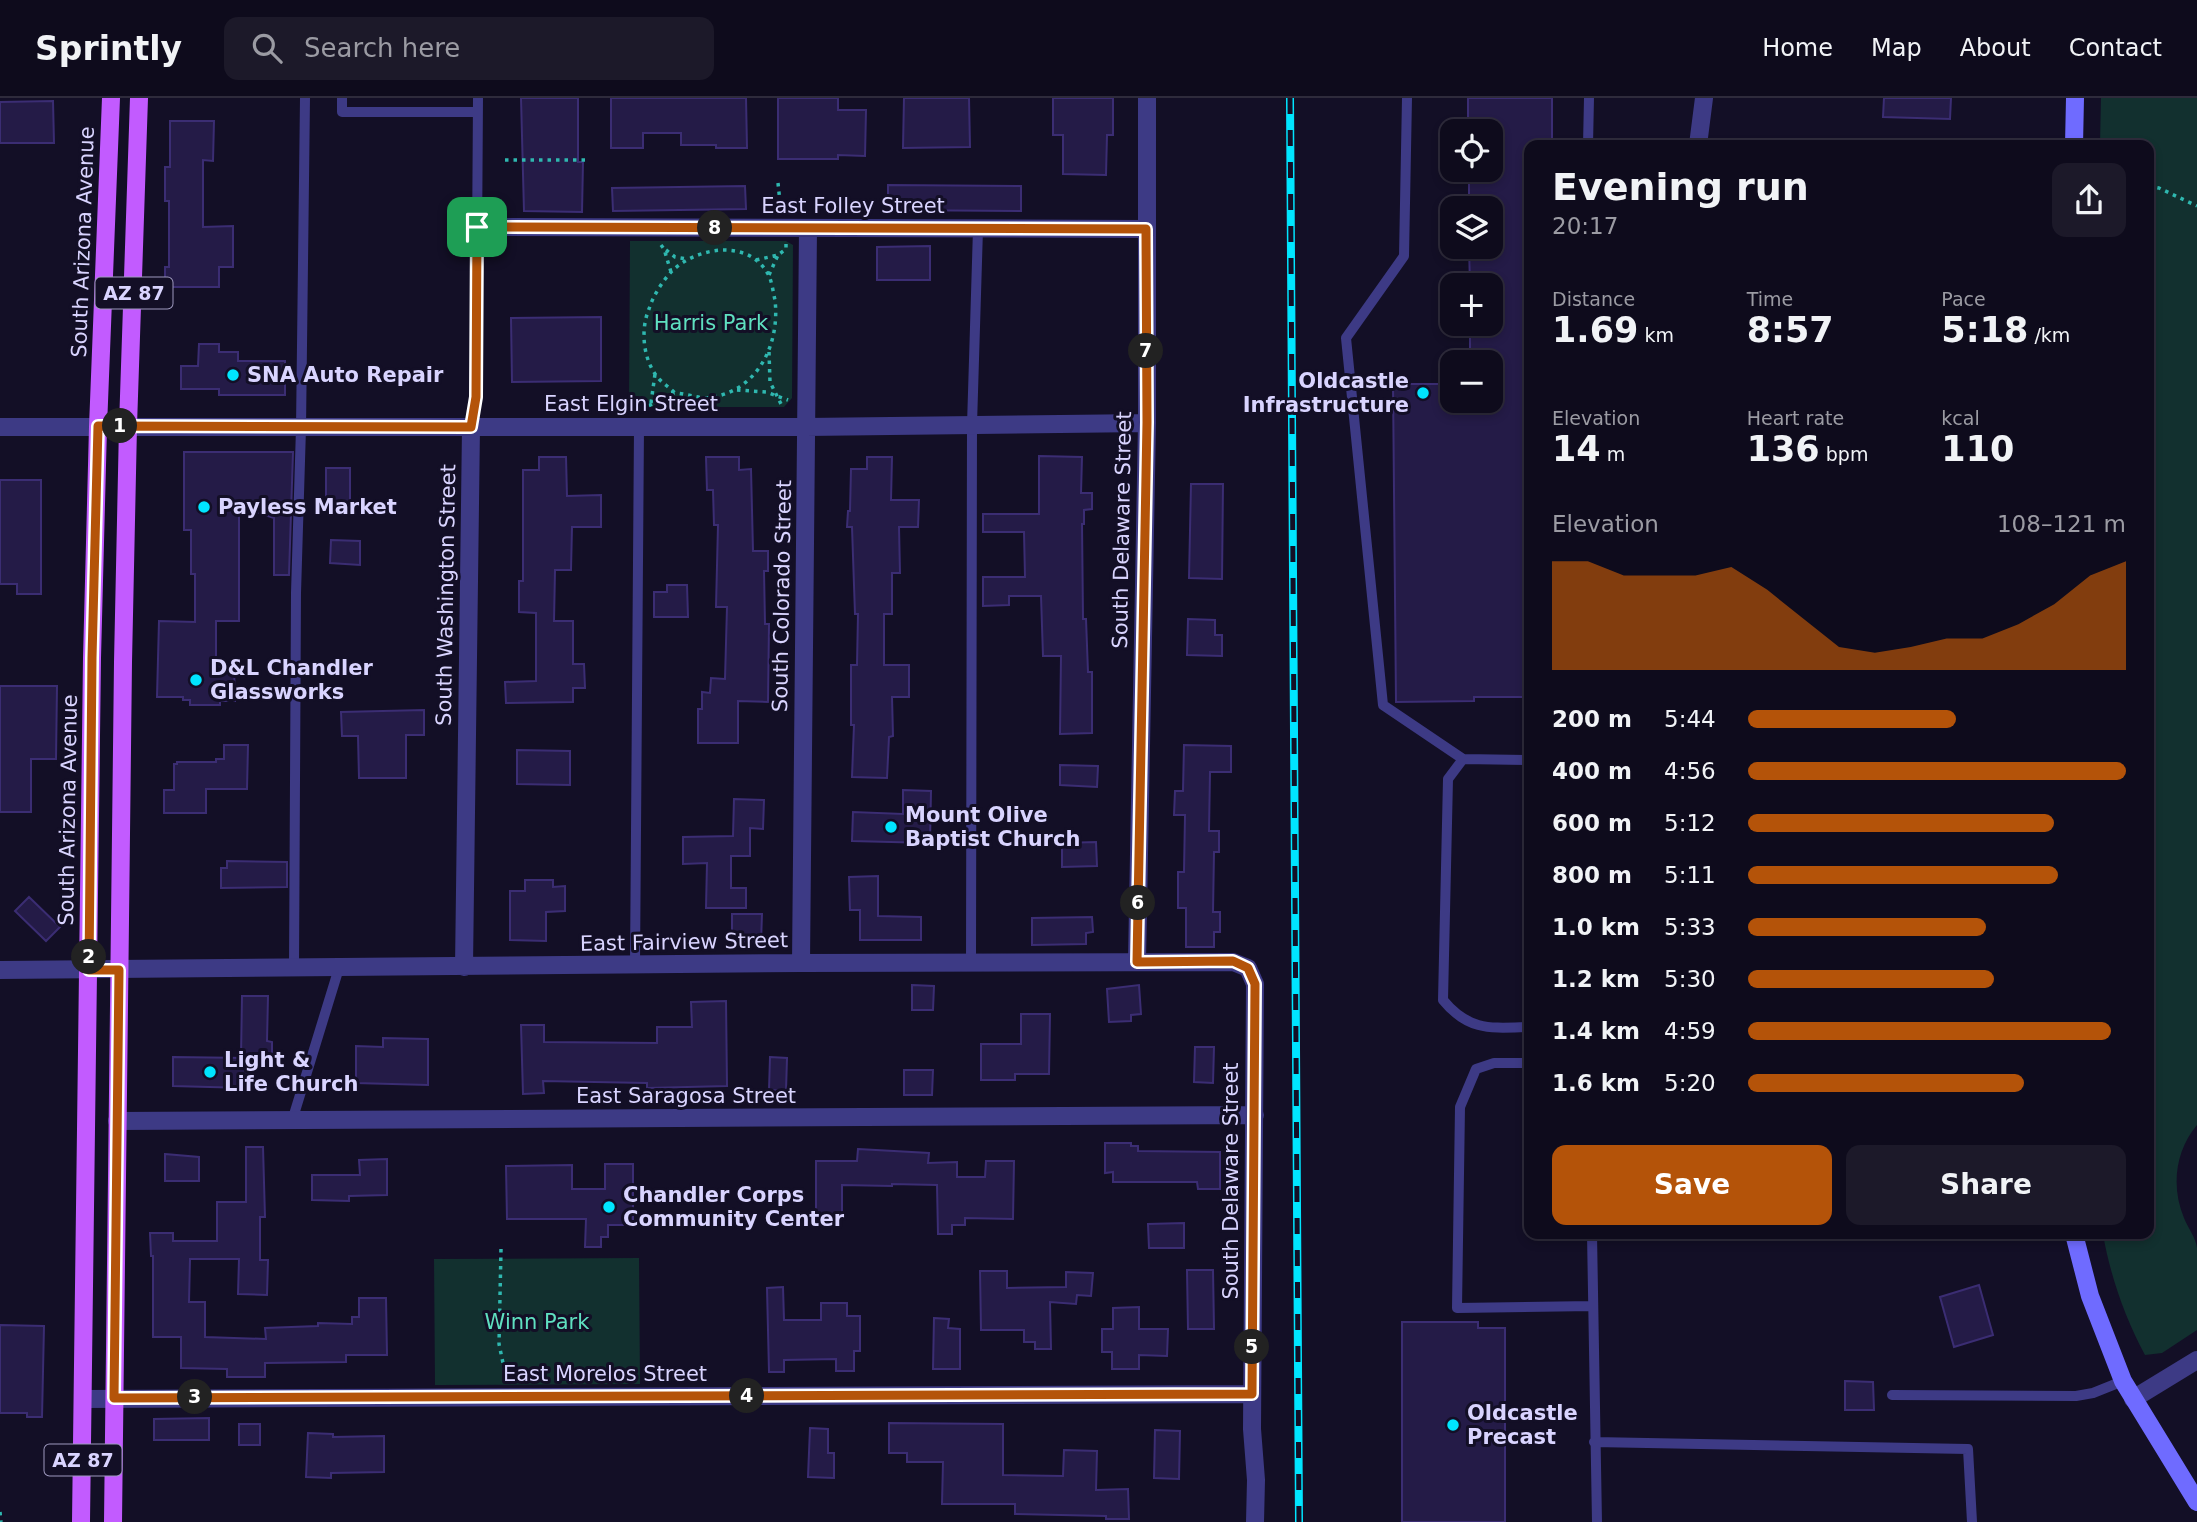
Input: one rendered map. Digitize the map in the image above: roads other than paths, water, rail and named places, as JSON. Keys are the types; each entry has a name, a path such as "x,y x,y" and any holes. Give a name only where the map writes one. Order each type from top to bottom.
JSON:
{"main road":[{"name":"South Arizona Avenue","path":"111,98 119,970 113,1522"},
{"name":"South Arizona Avenue","path":"81,1522 92,658 139,98"}],"street":[{"name":"South Delaware Street","path":"1137,962 1147,422 1147,98"},
{"path":"1699,140 1704,98"},
{"path":"2074,140 2075,98"},
{"name":"East Folley Street","path":"477,227 784,236 808,229 1146,229"},
{"name":"South Colorado Street","path":"801,963 808,229"},
{"name":"East Elgin Street","path":"0,427 806,427 1147,422"},
{"name":"South Washington Street","path":"464,967 471,427"},
{"name":"East Fairview Street","path":"0,970 1233,961 1248,968"},
{"name":"South Delaware Street","path":"1248,968 1255,984 1252,1394 1255,1522"},
{"name":"East Saragosa Street","path":"117,1121 1255,1115"},
{"path":"2075,1239 2090,1296 2123,1381 2197,1502"},
{"path":"2133,1399 2197,1360"},
{"name":"East Morelos Street","path":"84,1398 1252,1394"}],"lane":[{"path":"294,969 296,593 305,98"},
{"path":"342,98 342,112 477,112"},
{"name":"South Washington Street","path":"471,427 476,397 478,98"},
{"path":"1407,98 1404,256 1346,338 1383,705 1463,759 1524,760"},
{"path":"1588,140 1589,98"},
{"path":"971,963 972,425 978,229"},
{"path":"635,965 639,427"},
{"path":"1463,759 1448,779 1443,1000 1454,1014 1483,1028 1524,1027"},
{"path":"292,1122 339,968"},
{"path":"1524,1063 1494,1063 1476,1069 1460,1107 1457,1308 1592,1306"},
{"path":"1592,1239 1597,1522"},
{"path":"1892,1395 2076,1396 2093,1393 2123,1381"},
{"path":"1594,1442 1968,1449 1972,1522"}],"railway":[{"path":"1290,98 1299,1522"}],"place":[{"name":"SNA Auto Repair","path":"233,375"},
{"name":"Oldcastle Infrastructure","path":"1423,393"},
{"name":"Payless Market","path":"204,507"},
{"name":"D&L Chandler Glassworks","path":"196,680"},
{"name":"Mount Olive Baptist Church","path":"891,827"},
{"name":"Light & Life Church","path":"210,1072"},
{"name":"Chandler Corps Community Center","path":"609,1207"},
{"name":"Oldcastle Precast","path":"1453,1425"}],"park label":[{"name":"Harris Park","path":"711,323"},
{"name":"Winn Park","path":"537,1322"}]}
